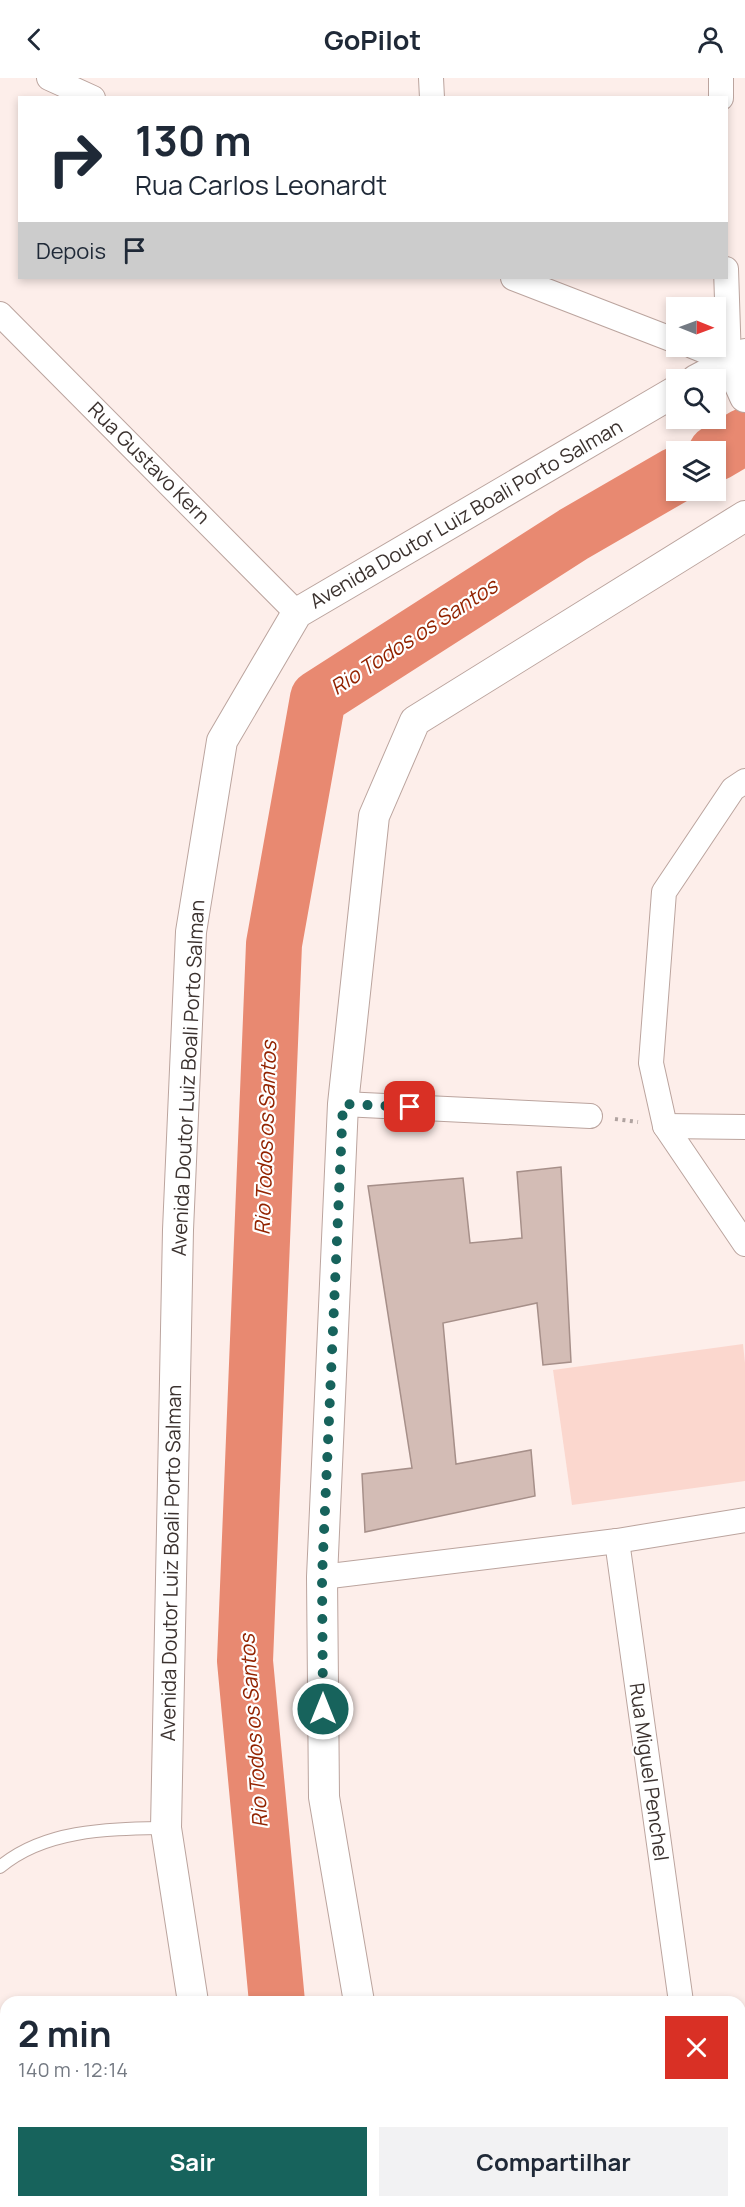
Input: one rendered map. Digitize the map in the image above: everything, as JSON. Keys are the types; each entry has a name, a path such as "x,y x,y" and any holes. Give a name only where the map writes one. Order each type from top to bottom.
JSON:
{"street":[{"path":"49,78 89,96"},
{"path":"431,78 432,96"},
{"path":"721,78 721,96"},
{"path":"516,279 666,336"},
{"path":"727,279 738,371"},
{"name":"Rua Gustavo Kern","path":"0,314 297,613"},
{"path":"712,357 738,371"},
{"name":"Avenida Doutor Luiz Boali Porto Salman","path":"192,1996 166,1828 178,1230 191,932 222,741 297,613 666,397"},
{"path":"358,1996 324,1797 322,1577 343,1104 374,816 415,722 745,516"},
{"path":"745,781 733,789 664,892 651,1063 665,1126 745,1244"},
{"path":"343,1104 590,1116"},
{"path":"665,1126 745,1127"},
{"path":"322,1577 617,1541 745,1520"},
{"name":"Rua Miguel Penchel","path":"617,1541 680,1996"}],"lane":[{"path":"0,1867 16,1854 48,1841 98,1829 166,1828"}],"path":[{"path":"590,1116 665,1126"}],"shaded area":[{"path":"743,1344 745,1481 572,1505 553,1370"}],"building":[{"path":"561,1167 571,1362 543,1365 537,1303 443,1323 456,1464 531,1450 535,1496 365,1532 362,1474 412,1468 368,1186 463,1178 470,1243 522,1238 517,1172"}],"waterway":[{"name":"Rio Todos os Santos","path":"726,447 745,436"},
{"name":"Rio Todos os Santos","path":"276,1996 245,1661 274,944 318,698 574,534 666,481"}],"route":[{"path":"323,1709 322,1577 343,1104 410,1107"}]}
